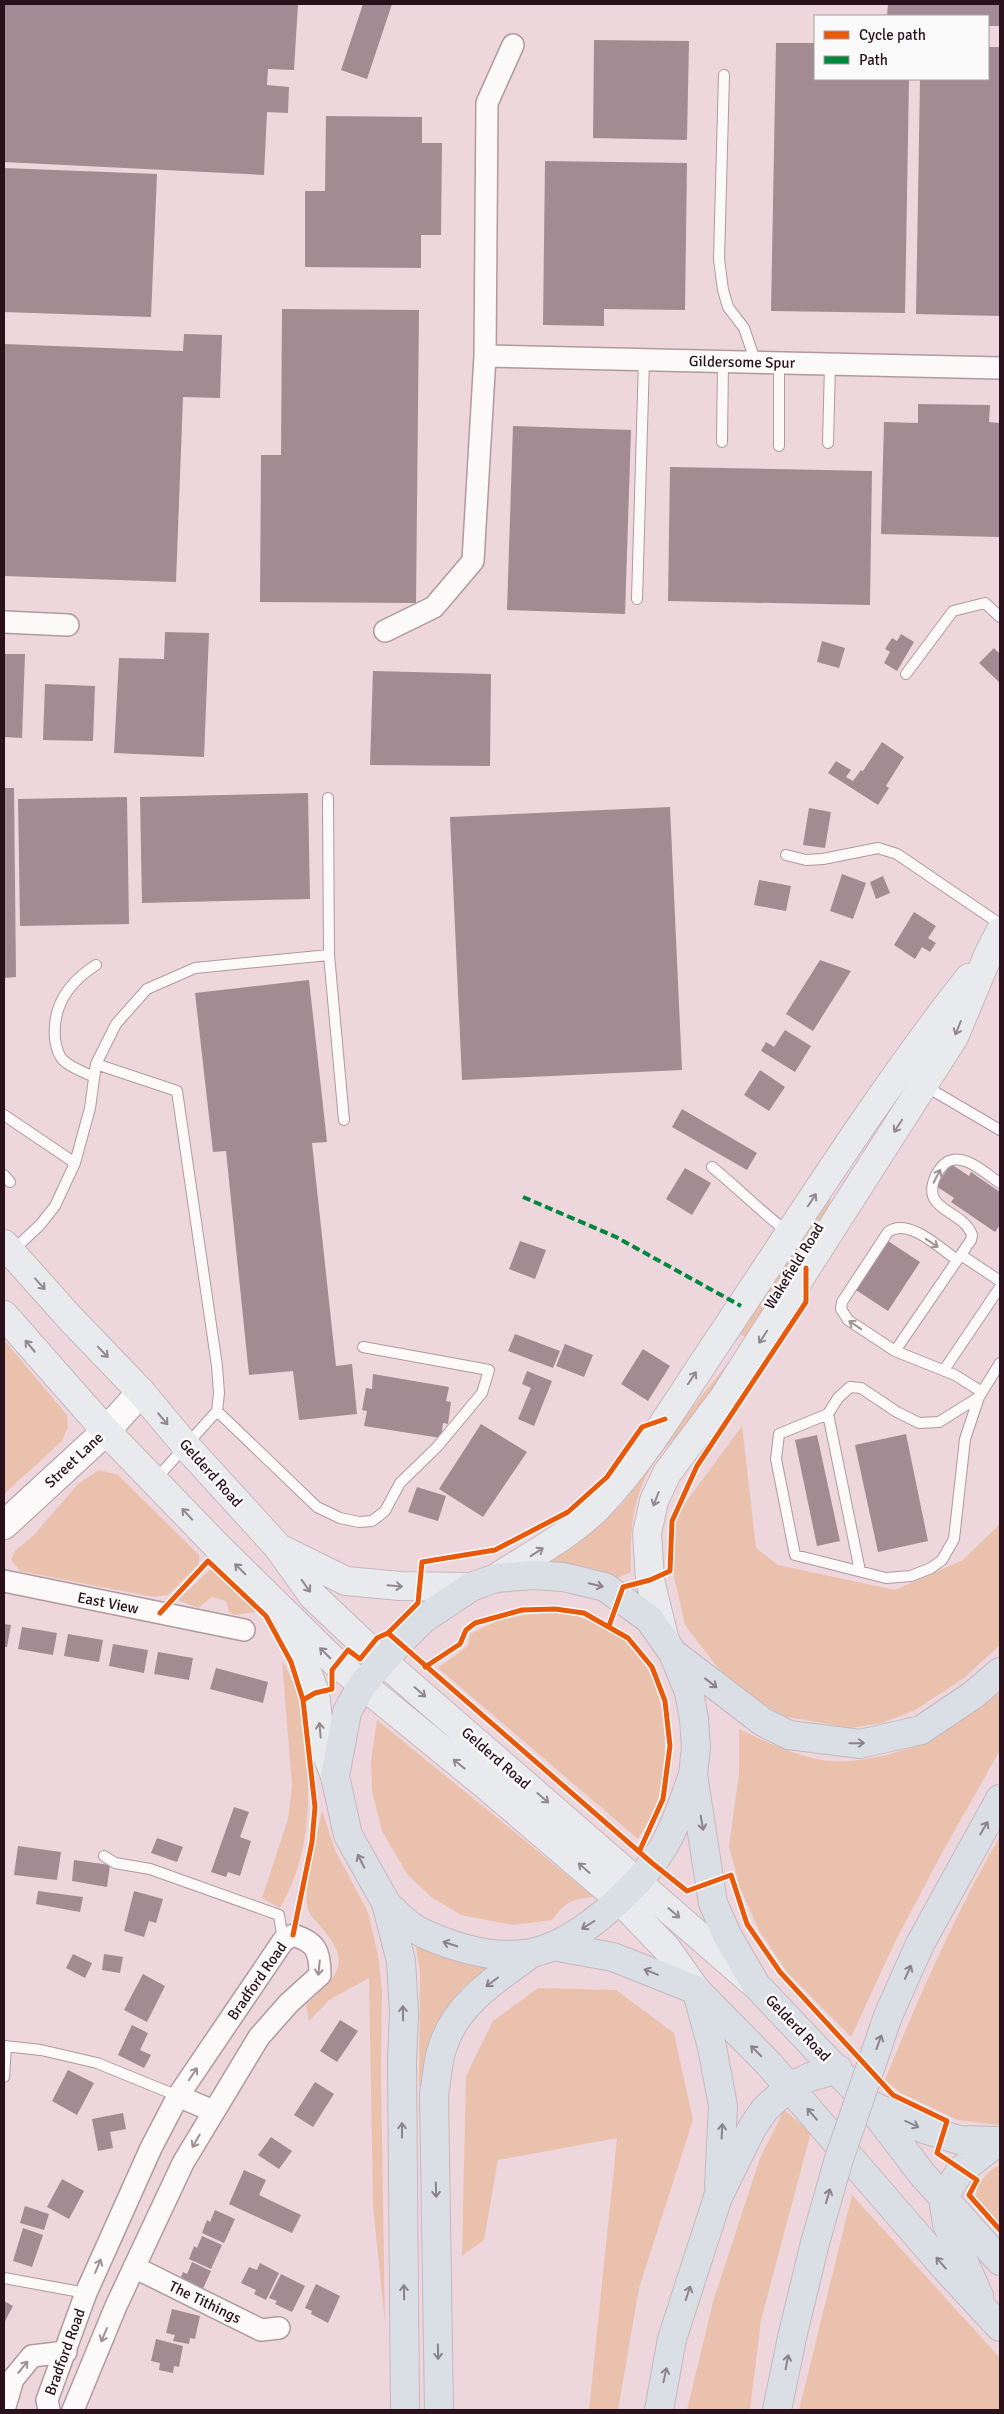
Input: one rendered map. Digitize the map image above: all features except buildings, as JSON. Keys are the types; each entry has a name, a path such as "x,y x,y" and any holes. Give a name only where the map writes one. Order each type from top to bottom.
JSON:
{"highway":[{"path":"405,2410 402,2061 404,2013 401,1962 386,1903 348,1835 335,1776 347,1712 362,1685 383,1660 423,1619 470,1587 496,1578 563,1577 605,1587 649,1619 669,1647 689,1692 694,1719 696,1747 694,1775 713,1903 727,1935 756,1985"},
{"path":"669,1647 763,1722 788,1735 860,1744 921,1730 973,1695 1000,1672"},
{"path":"439,2410 434,2094 442,2049 456,2017 479,1992 542,1950 588,1926 629,1891 663,1848 694,1775"},
{"path":"777,2410 814,2243 838,2162 888,2016 920,1944 1000,1799"},
{"path":"386,1903 411,1926 436,1940 494,1956 542,1950"},
{"name":"Gelderd Road","path":"542,1950 613,1957 696,1990 789,2087 993,2320"},
{"name":"Gelderd Road","path":"756,1985 838,2069 868,2103 922,2174 1000,2261"},
{"path":"696,1990 712,2046 723,2106 718,2197"},
{"path":"659,2410 672,2339 718,2197 752,2128 765,2109 789,2087 810,2077 838,2069"},
{"path":"868,2103 924,2129 959,2140 1000,2141"},
{"path":"993,2320 947,2224 943,2198 961,2170 1000,2141"}],"main road":[{"name":"Wakefield Road","path":"496,1578 559,1538 596,1508 639,1459 789,1234 901,1071 995,942"},
{"name":"Wakefield Road","path":"669,1647 650,1580 647,1533 654,1501 667,1473 722,1400 954,1037 995,942"},
{"path":"901,1071 924,1085"},
{"name":"Gelderd Road","path":"6,1251 141,1392 186,1446 278,1547 313,1596 629,1891 696,1990"},
{"name":"Gelderd Road","path":"4,1315 106,1431 336,1664 489,1788 756,1985"},
{"path":"278,1547 346,1581 400,1586 470,1587"},
{"path":"286,1613 316,1693 320,1737 335,1776"}],"street":[{"path":"384,631 434,607 473,560 484,356 487,103 514,45"},
{"name":"Gildersome Spur","path":"484,356 1000,368"},
{"path":"4,622 68,624"},
{"name":"Street Lane","path":"4,1525 106,1431 141,1392"},
{"name":"East View","path":"4,1581 213,1619 244,1630"},
{"name":"Bradford Road","path":"49,2410 47,2400 86,2294 151,2148 178,2096 283,1941 293,1935 308,1940 320,1956 320,1975 289,2003 259,2038 213,2111 184,2163 134,2267 73,2410"},
{"path":"178,2096 213,2111"},
{"name":"The Tithings","path":"134,2267 261,2330 279,2328"},
{"name":"Bradford Road","path":"86,2294 116,2306"},
{"path":"4,2410 13,2379 32,2356 66,2352"}],"lane":[{"path":"724,75 719,259 723,290 728,307 744,328 756,363"},
{"path":"637,599 644,360"},
{"path":"722,442 723,362"},
{"path":"779,363 779,446"},
{"path":"828,442 830,364"},
{"path":"906,674 952,611 985,604 1000,617"},
{"path":"328,798 329,955 344,1120"},
{"path":"786,855 806,860 823,859 860,850 878,848 885,850 897,854 1000,924"},
{"path":"6,1251 40,1225 56,1206 75,1163 90,1108 96,1064 116,1024 147,989 195,968 329,955"},
{"path":"94,1077 74,1068 62,1059 56,1048 55,1030 56,1013 66,991 78,976 96,965"},
{"path":"96,1064 177,1091 220,1393 217,1411 156,1480"},
{"path":"924,1085 1000,1130"},
{"path":"4,1115 75,1163"},
{"path":"896,1351 972,1235 966,1225 937,1204 932,1195 932,1185 937,1173 946,1162 957,1158 967,1162 1000,1183"},
{"path":"712,1167 742,1191 758,1210 789,1234"},
{"path":"981,1395 955,1375 896,1351 848,1320 841,1309 842,1302 888,1232 894,1228 910,1228 1000,1281"},
{"path":"944,1370 1000,1287"},
{"path":"217,1411 317,1507 340,1518 359,1522 372,1521 385,1511 400,1483 437,1447 482,1393 489,1370 363,1347"},
{"path":"981,1395 939,1422 919,1422 897,1412 860,1388 850,1387 838,1398 828,1414 779,1434 776,1459 795,1555 886,1578 911,1576 931,1568 942,1560 954,1539 965,1439 981,1395 1000,1363"},
{"path":"828,1414 860,1571"},
{"path":"104,1856 115,1863 150,1869 279,1915 283,1941"},
{"path":"4,2077 5,2046 41,2050 97,2063 178,2096"},
{"path":"4,2278 86,2294"}],"shaded area":[{"path":"827,1198 831,1199 828,1208 750,1336 742,1336 738,1330"},
{"path":"4,1340 67,1415 68,1427 62,1441 4,1494"},
{"path":"728,1363 730,1368 701,1409 661,1454 647,1474 638,1495 632,1527 631,1572 611,1581 540,1568 579,1543 622,1504 672,1433"},
{"path":"742,1426 756,1548 778,1565 895,1590 963,1560 1000,1524 1000,1645 964,1678 915,1710 882,1723 850,1728 787,1717 751,1698 718,1668 685,1625 674,1577 672,1521"},
{"path":"99,1470 118,1475 199,1555 199,1564 168,1595 154,1597 20,1571 11,1560 15,1551 34,1535 78,1484"},
{"path":"212,1568 256,1612 234,1615 229,1612 226,1601 212,1597 198,1608 178,1600"},
{"path":"565,1612 601,1626 621,1637 637,1652 649,1671 657,1692 665,1739 664,1762 655,1810 638,1839 438,1668 468,1646 470,1634 499,1620 531,1614"},
{"path":"282,1661 297,1692 304,1725 308,1769 308,1810 306,1831 297,1870 280,1908 262,1898 288,1819 292,1786"},
{"path":"1000,1685 1000,1750 943,1851 895,1942 851,2037 787,1972 759,1930 740,1888 729,1846 739,1774 739,1729 783,1749 819,1760 851,1761 874,1758 916,1746 937,1735"},
{"path":"377,1720 594,1897 570,1902 552,1920 513,1925 461,1915 431,1897 407,1874 382,1831 372,1791 371,1761"},
{"path":"322,1810 335,1850 368,1912 379,1960 382,1993 381,2073 385,2324 373,2205 369,1978 329,2000 309,2021 306,2005 333,1978 339,1961 337,1951 331,1940 310,1914 307,1905 308,1882"},
{"path":"1000,1836 999,2125 958,2120 901,2093 885,2080 938,1956"},
{"path":"414,1934 495,1962 462,1988 451,2004 424,2088 419,2086 420,1973"},
{"path":"538,1988 616,1990 674,2033 693,2120 639,2288 618,2410 589,2410 617,2138 498,2160 484,2240 462,2256 466,2076 493,2021"},
{"path":"784,2110 811,2132 761,2320 750,2410 687,2410 713,2302 760,2158"},
{"path":"1000,2165 1000,2224 976,2197 978,2187 984,2178 991,2170"},
{"path":"852,2195 1000,2358 1000,2410 799,2410"}],"marked path":[{"path":"523,1197 616,1237 741,1306"}],"cycle path":[{"path":"609,1626 623,1587 650,1580 670,1571 672,1521 697,1466 806,1302 806,1268"},
{"path":"303,1700 315,1693 332,1689 332,1670 348,1650 360,1659 377,1638 388,1633 418,1603 422,1562 495,1550 568,1512 607,1477 642,1427 665,1419"},
{"path":"160,1613 208,1561 266,1616 291,1662 303,1700 315,1807 312,1842 293,1935"},
{"path":"425,1667 460,1644 466,1630 475,1623 522,1610 555,1609 584,1613 628,1638 652,1667 665,1701 670,1746 663,1799 639,1852"},
{"path":"388,1633 652,1863 687,1891 731,1875 747,1924 780,1972 893,2095 947,2121 937,2153 977,2180 969,2195 1000,2230"}]}
